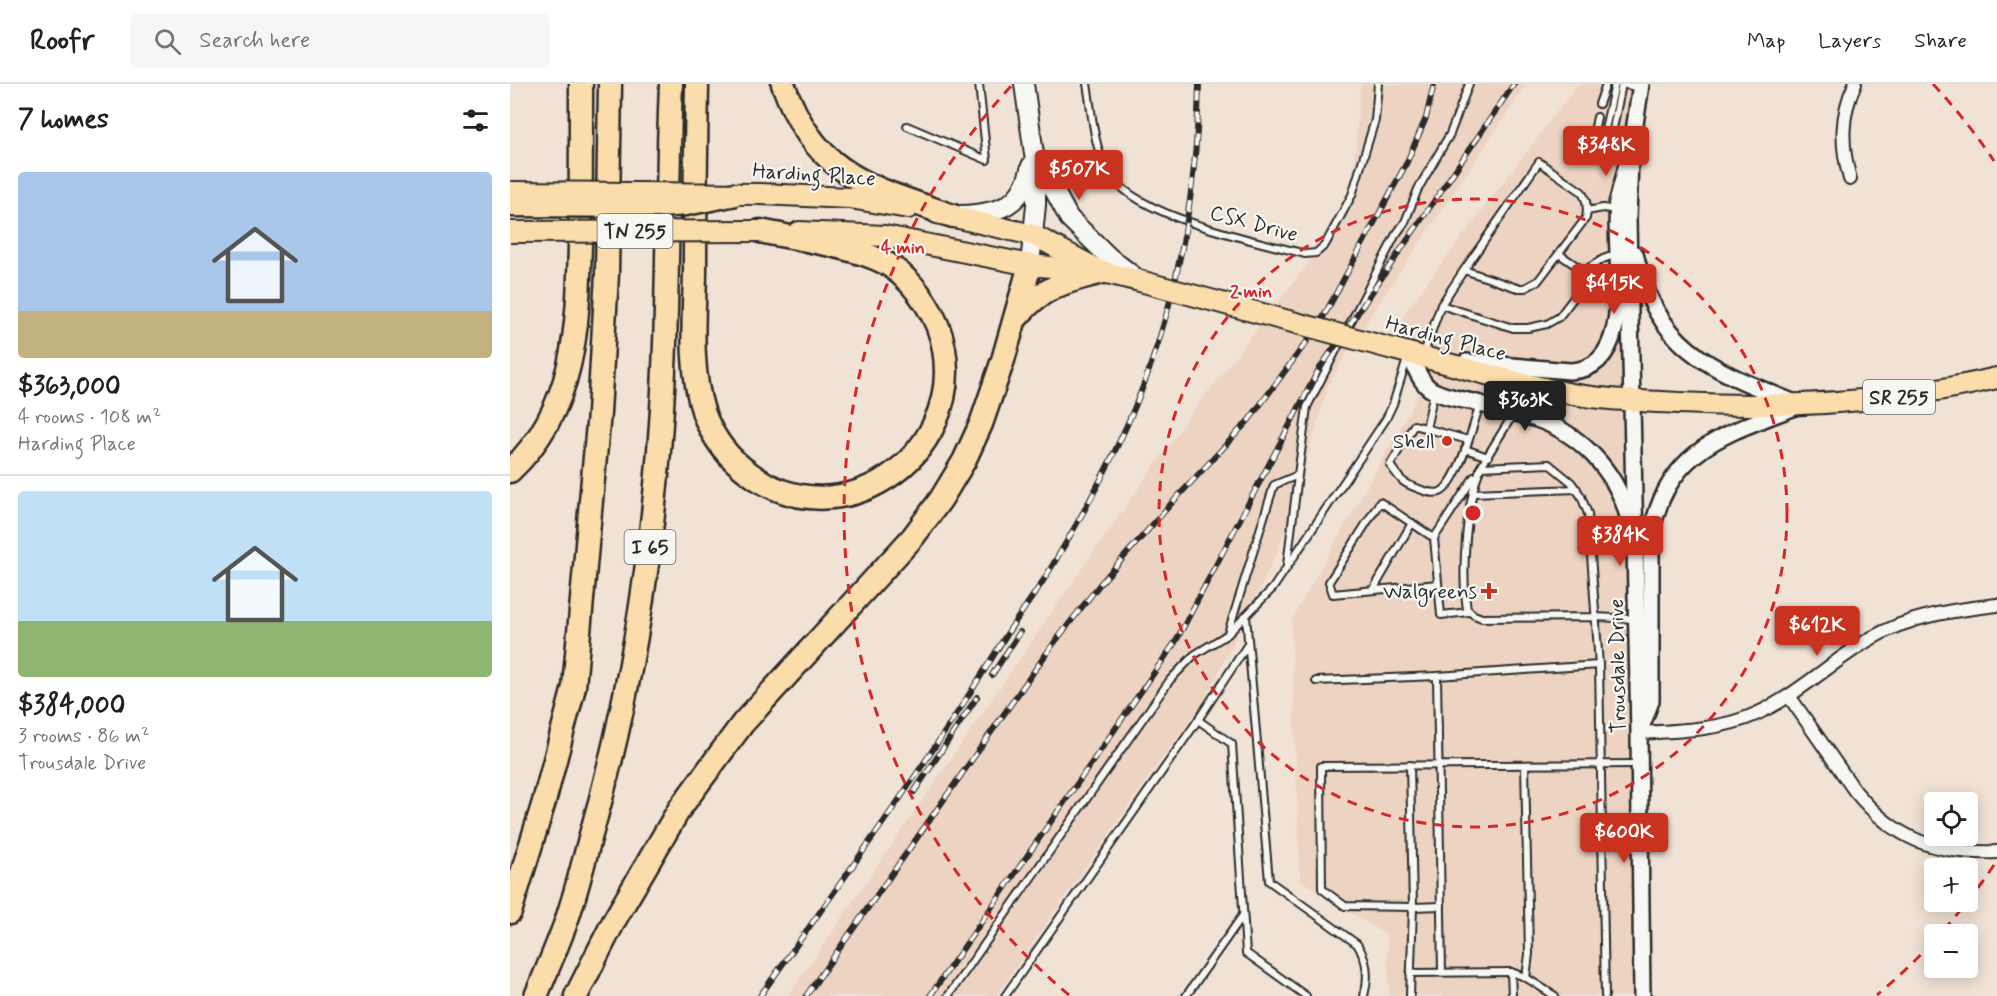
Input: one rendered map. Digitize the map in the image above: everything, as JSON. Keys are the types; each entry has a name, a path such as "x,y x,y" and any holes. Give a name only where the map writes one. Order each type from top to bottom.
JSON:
{"highway":[{"path":"510,471 530,448 546,424 563,389 572,359 578,317 582,174 581,84"},
{"path":"510,912 544,802 574,687 599,402 607,274 610,84"},
{"name":"I 65","path":"536,996 567,921 597,814 622,716 642,606 660,437 667,280 671,84"},
{"path":"697,84 694,346 698,390 710,427 722,448 737,465 774,488 806,496 830,497 855,493 878,484 910,461 927,439 938,416 945,390 946,365 942,339 934,317 908,282 882,262 859,253 760,231"},
{"path":"783,84 800,124 816,146 834,164 862,182 952,216"},
{"path":"510,205 660,206 686,204 736,194"},
{"path":"1014,321 1042,292 1106,264"},
{"path":"576,996 615,918 680,808 742,723 913,537 941,500 964,461 981,424 995,386 1030,265"}],"main road":[{"path":"1024,84 1035,151 1036,201 1030,265"},
{"path":"952,216 994,212 1014,201 1026,183 1035,151"},
{"path":"1035,151 1069,218 1106,264"},
{"path":"1621,208 1631,151"},
{"name":"Harding Place","path":"510,192 736,194 850,198 952,216 1033,235 1106,264 1140,281 1557,391 1631,400 1697,404 1800,405 1902,397 1997,378"},
{"name":"Harding Place","path":"510,232 837,232 885,236 1030,265 1106,264"}],"street":[{"path":"1850,179 1844,159 1843,126 1845,110 1855,84"},
{"path":"1631,151 1641,86"},
{"path":"1621,208 1618,254 1624,275 1611,341 1596,362 1585,369 1570,371 1414,354 1421,380 1434,392 1531,417 1556,427 1585,447 1609,474 1622,495 1636,546"},
{"name":"Trousdale Drive","path":"1621,208 1629,229 1624,275 1636,546 1642,996"},
{"path":"1629,229 1641,277 1651,299 1667,328 1684,347 1719,371 1800,405"},
{"path":"1800,405 1744,427 1712,444 1680,467 1664,492 1655,515 1651,537 1651,701 1639,733 1695,729 1755,715 1789,696 1841,658 1886,631 1931,615 1997,605"},
{"path":"1789,696 1855,791 1889,824 1911,837 1942,849 1997,852"}],"lane":[{"path":"907,126 987,160 979,84"},
{"name":"CSX Drive","path":"1087,84 1097,146 1106,170 1117,185 1147,205 1187,222 1305,254 1316,252 1325,245 1352,195 1375,120 1378,84"},
{"path":"1287,567 1307,407 1395,236 1405,222 1418,189 1450,134 1469,84"},
{"path":"1599,104 1606,84"},
{"path":"1603,138 1615,84"},
{"path":"1611,139 1622,84 1641,86"},
{"path":"1597,117 1593,136 1611,139 1631,151"},
{"path":"948,996 1158,696 1194,656 1228,634 1273,588 1386,419 1414,354 1441,305 1464,270 1539,162 1582,192 1586,201 1586,218 1538,281 1525,288 1517,288 1464,270"},
{"path":"1587,211 1621,208"},
{"path":"1559,254 1584,272 1588,279"},
{"path":"1584,272 1618,254"},
{"path":"1441,305 1513,328 1537,326 1554,321 1563,314 1588,279 1624,275"},
{"path":"1426,429 1434,392"},
{"path":"1468,440 1414,425 1390,465 1403,484 1429,493 1439,492 1448,486 1465,449 1468,440 1480,404"},
{"path":"1514,413 1488,457 1434,538 1441,615 1469,612 1482,618 1637,619"},
{"path":"1465,449 1488,457"},
{"path":"1481,467 1549,464 1576,489 1586,507 1590,523 1599,665 1605,996"},
{"path":"1469,612 1464,584 1473,493 1481,467"},
{"path":"1228,634 1274,485 1298,475"},
{"path":"1473,493 1576,489"},
{"path":"1434,538 1380,502 1329,582 1333,594 1438,584"},
{"path":"1373,590 1412,523"},
{"path":"1246,616 1269,881 1357,944 1362,951 1368,970 1365,996"},
{"path":"1005,996 1198,720 1248,644"},
{"path":"1316,681 1437,676 1599,665"},
{"path":"1437,676 1442,972"},
{"path":"1198,720 1232,744 1246,953 1306,996"},
{"path":"1441,906 1345,906 1322,889 1321,766 1639,764"},
{"path":"1410,765 1413,907 1410,996"},
{"path":"1526,765 1528,954 1526,978"},
{"path":"1186,996 1244,914"},
{"path":"1511,972 1512,996"},
{"path":"1410,973 1511,972 1526,978 1555,996"}],"shaded area":[{"path":"1360,84 1527,84 1371,315 1329,383 1295,501 1277,554 1204,702 1162,758 996,996 788,996 1192,412 1351,209"},
{"path":"1578,84 1641,84 1633,134 1642,996 1389,996 1387,936 1300,880 1291,621 1438,360 1393,349 1405,312"}],"railway":[{"path":"760,996 941,738 1043,581 1087,506 1114,453 1138,400 1170,303 1191,194 1199,84"},
{"path":"806,996 1051,647 1100,584 1249,420 1319,325 1406,164 1426,118 1434,84"},
{"path":"930,996 1176,641 1318,371 1514,84"},
{"path":"992,675 1020,632"},
{"path":"914,792 977,697"}],"place":[{"name":"Shell","path":"1447,441"},
{"name":"Walgreens","path":"1489,591"}]}
